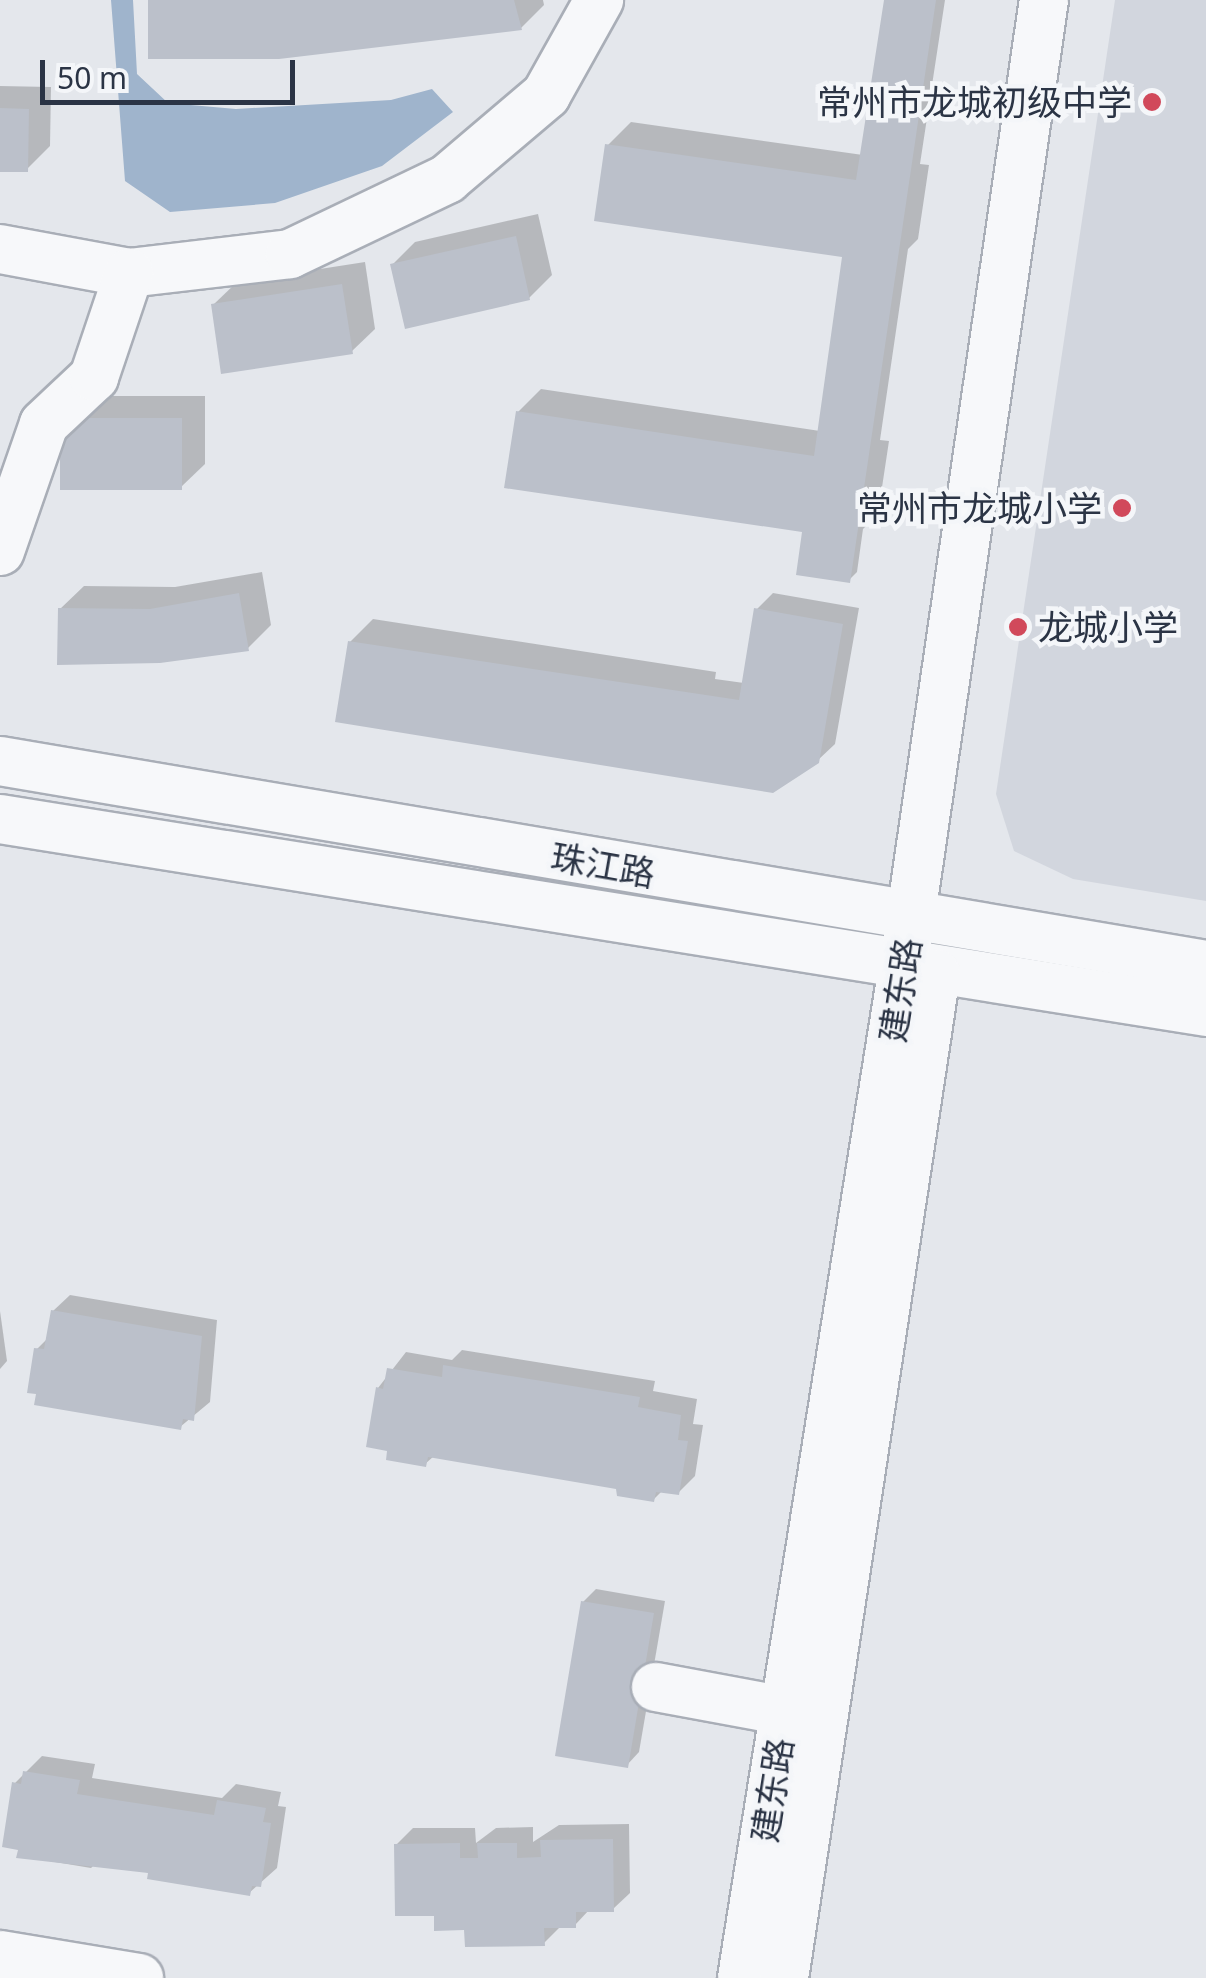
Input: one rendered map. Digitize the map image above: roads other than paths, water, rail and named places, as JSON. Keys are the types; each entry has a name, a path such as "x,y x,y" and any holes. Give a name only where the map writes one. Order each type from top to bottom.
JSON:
{"street":[{"path":"0,248 128,272 290,254 447,179 546,94 598,0"},
{"name":"建东路","path":"927,919 1044,0"},
{"name":"建东路","path":"784,1978 920,966 1076,0"},
{"path":"0,551 44,424 94,377 128,272"},
{"name":"珠江路","path":"0,761 1206,965"},
{"name":"珠江路","path":"0,819 1206,1012"},
{"name":"建东路","path":"742,1978 785,1711 920,966"},
{"path":"656,1687 785,1711"},
{"path":"0,1954 139,1978"}],"water":[{"path":"111,0 133,0 137,74 168,103 236,109 391,100 432,89 453,112 382,166 275,203 170,212 125,181"}],"place":[{"name":"常州市龙城初级中学","path":"1152,102"},
{"name":"常州市龙城小学","path":"1122,508"},
{"name":"龙城小学","path":"1018,627"}]}
